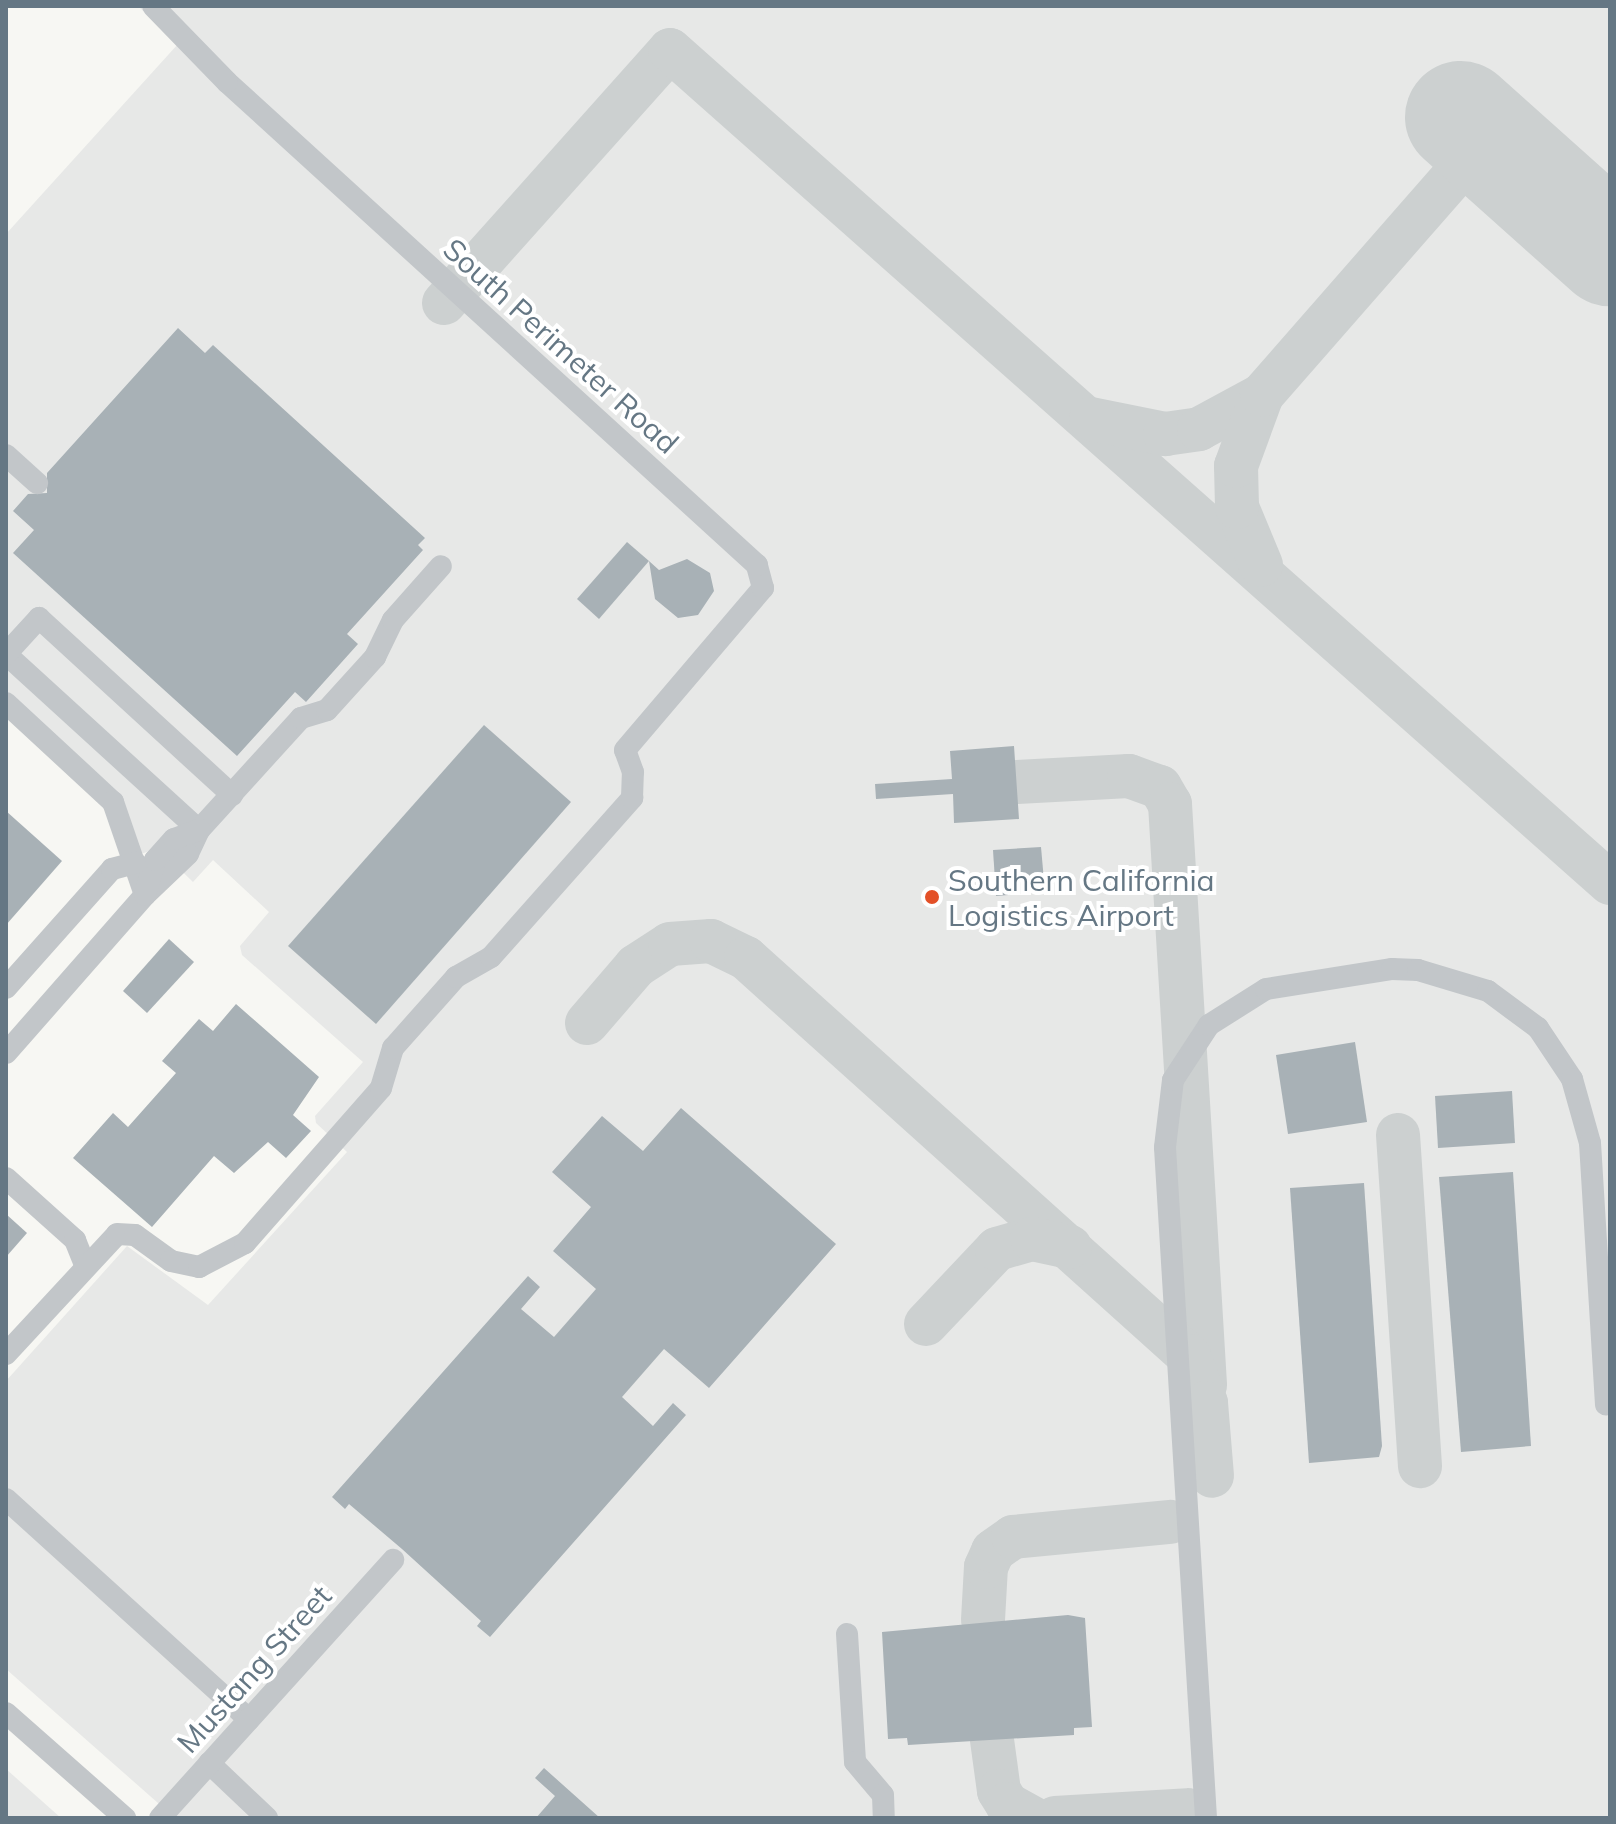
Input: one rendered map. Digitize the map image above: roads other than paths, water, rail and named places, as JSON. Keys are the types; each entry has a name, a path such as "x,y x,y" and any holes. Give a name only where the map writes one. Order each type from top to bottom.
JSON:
{"street":[{"name":"South Perimeter Road","path":"85,1265 125,1232 171,1261 199,1267 245,1243 381,1088 393,1048 456,977 491,957 632,798 633,772 625,750 757,599 763,588 757,565 227,82 153,6"},
{"path":"6,455 37,483"},
{"path":"6,1053 145,895 155,860 174,839 199,830 301,718 327,710 441,566"},
{"path":"199,830 6,654 39,618 232,795"},
{"path":"6,703 113,802 145,895"},
{"path":"6,988 112,869 135,863"},
{"path":"1206,1818 1165,1147 1173,1080 1209,1025 1266,989 1392,969 1488,991 1538,1028 1572,1079 1590,1143 1606,1405"},
{"path":"6,1178 75,1240 85,1265 6,1354"},
{"path":"6,1499 249,1719"},
{"name":"Mustang Street","path":"160,1818 393,1560"},
{"path":"847,1634 855,1762 883,1795 884,1818"},
{"path":"6,1713 125,1818"},
{"path":"209,1763 267,1818"}],"place":[{"name":"Southern California Logistics Airport","path":"932,897"}]}
